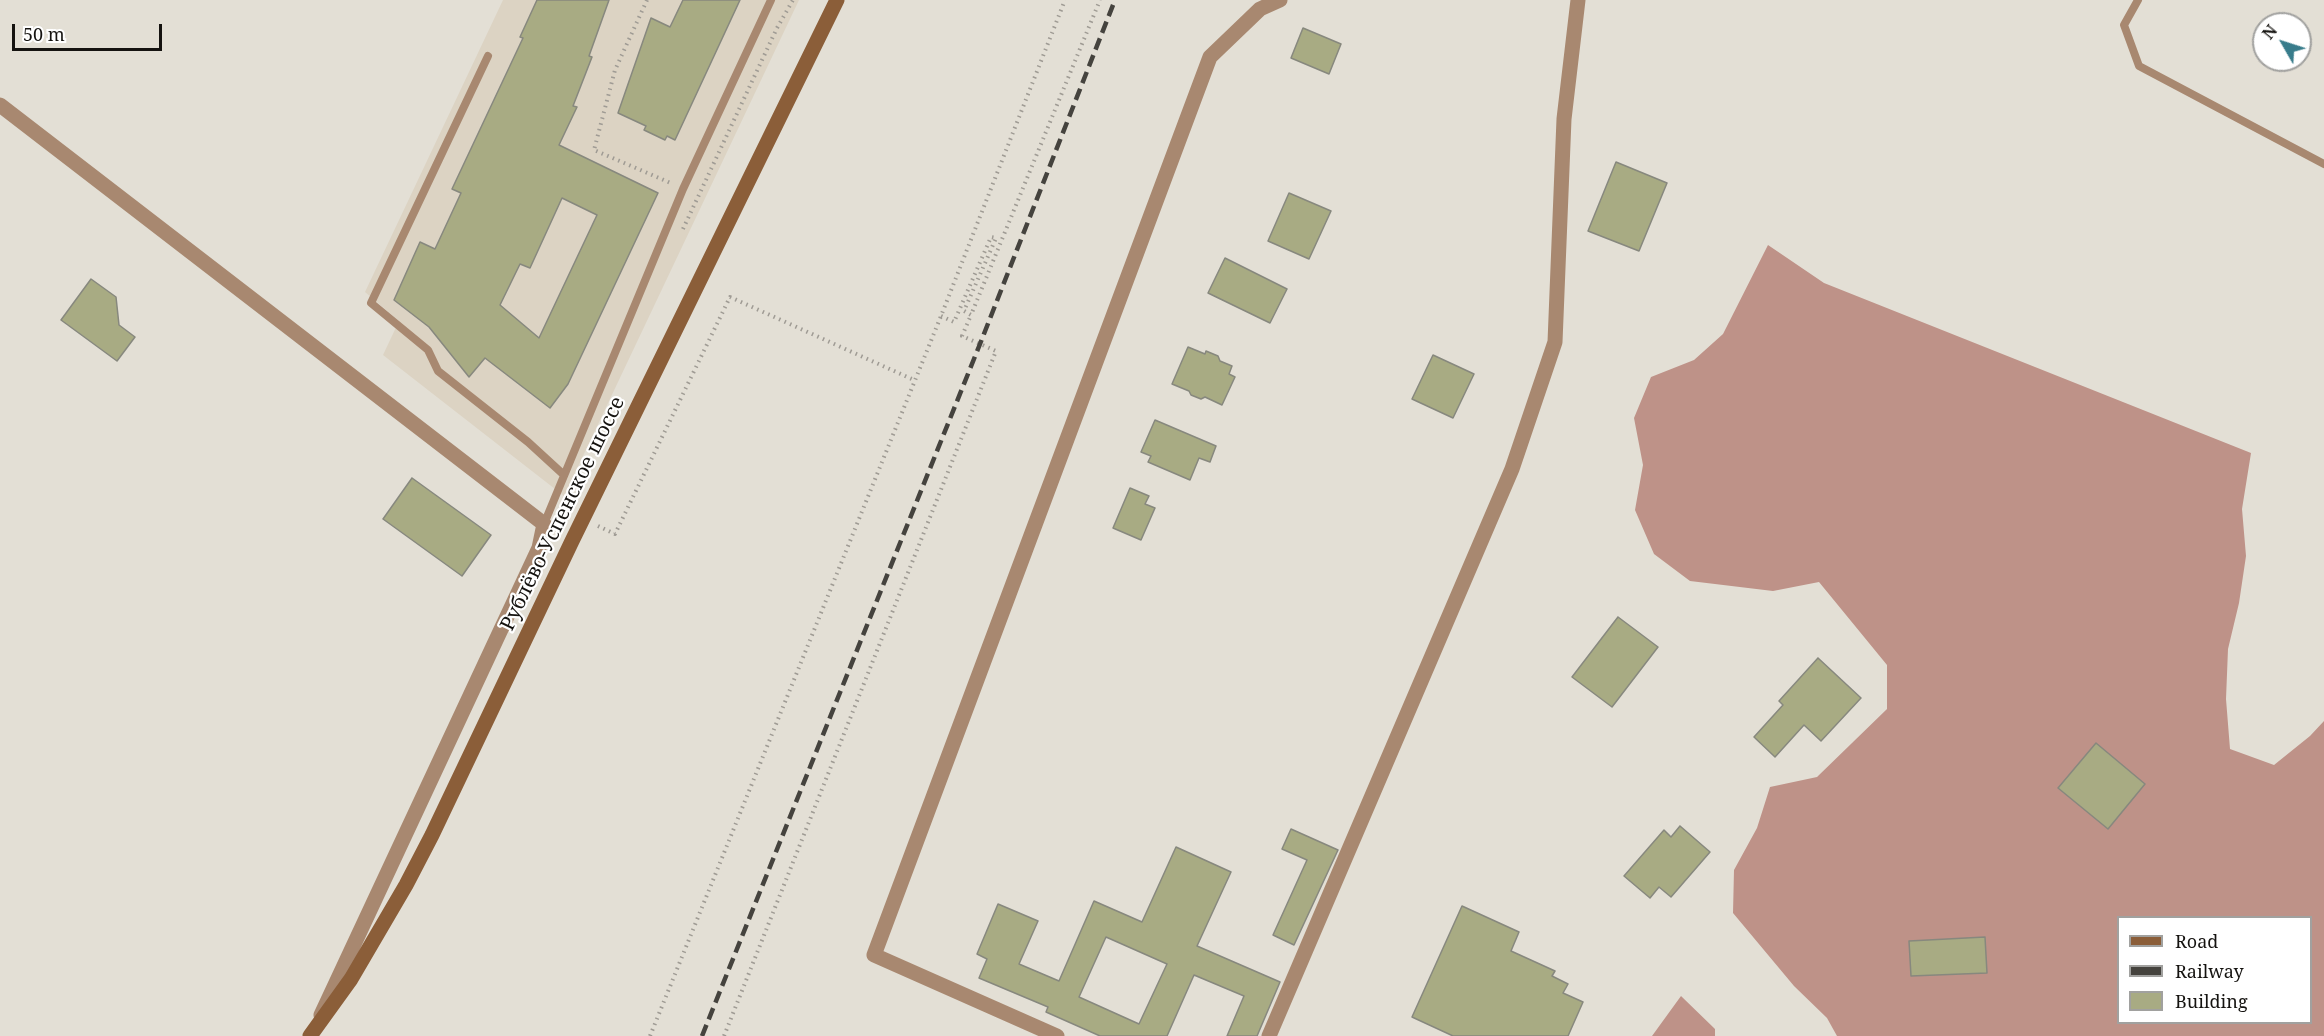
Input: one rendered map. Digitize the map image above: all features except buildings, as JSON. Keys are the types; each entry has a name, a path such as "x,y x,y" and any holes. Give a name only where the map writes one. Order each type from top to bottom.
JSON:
{"main road":[{"name":"Рублёво-Успенское шоссе","path":"310,1036 361,962 432,836 572,541 837,0"}],"street":[{"path":"1057,1036 873,955 1210,57 1260,9 1280,0"},
{"path":"1269,1036 1512,469 1555,342 1564,119 1578,0"},
{"path":"0,105 544,524 539,548 310,1036"}],"lane":[{"path":"544,524 683,189 771,0"},
{"path":"2138,0 2124,25 2139,66 2324,164"},
{"path":"488,56 371,303 428,350 438,371 528,442 564,475"}],"path":[{"path":"646,0 615,70 594,150 683,189"},
{"path":"650,1036 941,316 1065,0"},
{"path":"724,1036 996,351 962,336 1100,0"},
{"path":"941,316 954,322 991,237 996,238 964,311 971,315"},
{"path":"595,524 615,534 730,297 914,380"}],"shaded area":[{"path":"503,0 799,0 564,496 383,355 399,321 365,292"},
{"path":"1768,245 1824,283 2251,453 2242,509 2246,556 2239,603 2228,649 2226,699 2230,749 2274,765 2310,736 2324,721 2324,1036 1837,1036 1827,1018 1794,986 1733,913 1734,870 1757,828 1770,787 1817,777 1887,709 1887,665 1819,582 1773,591 1690,581 1654,554 1635,510 1643,465 1634,418 1651,377 1694,360 1723,334"},
{"path":"1681,996 1715,1029 1715,1036 1652,1036"}],"railway":[{"path":"702,1036 980,344 1115,0"}]}
